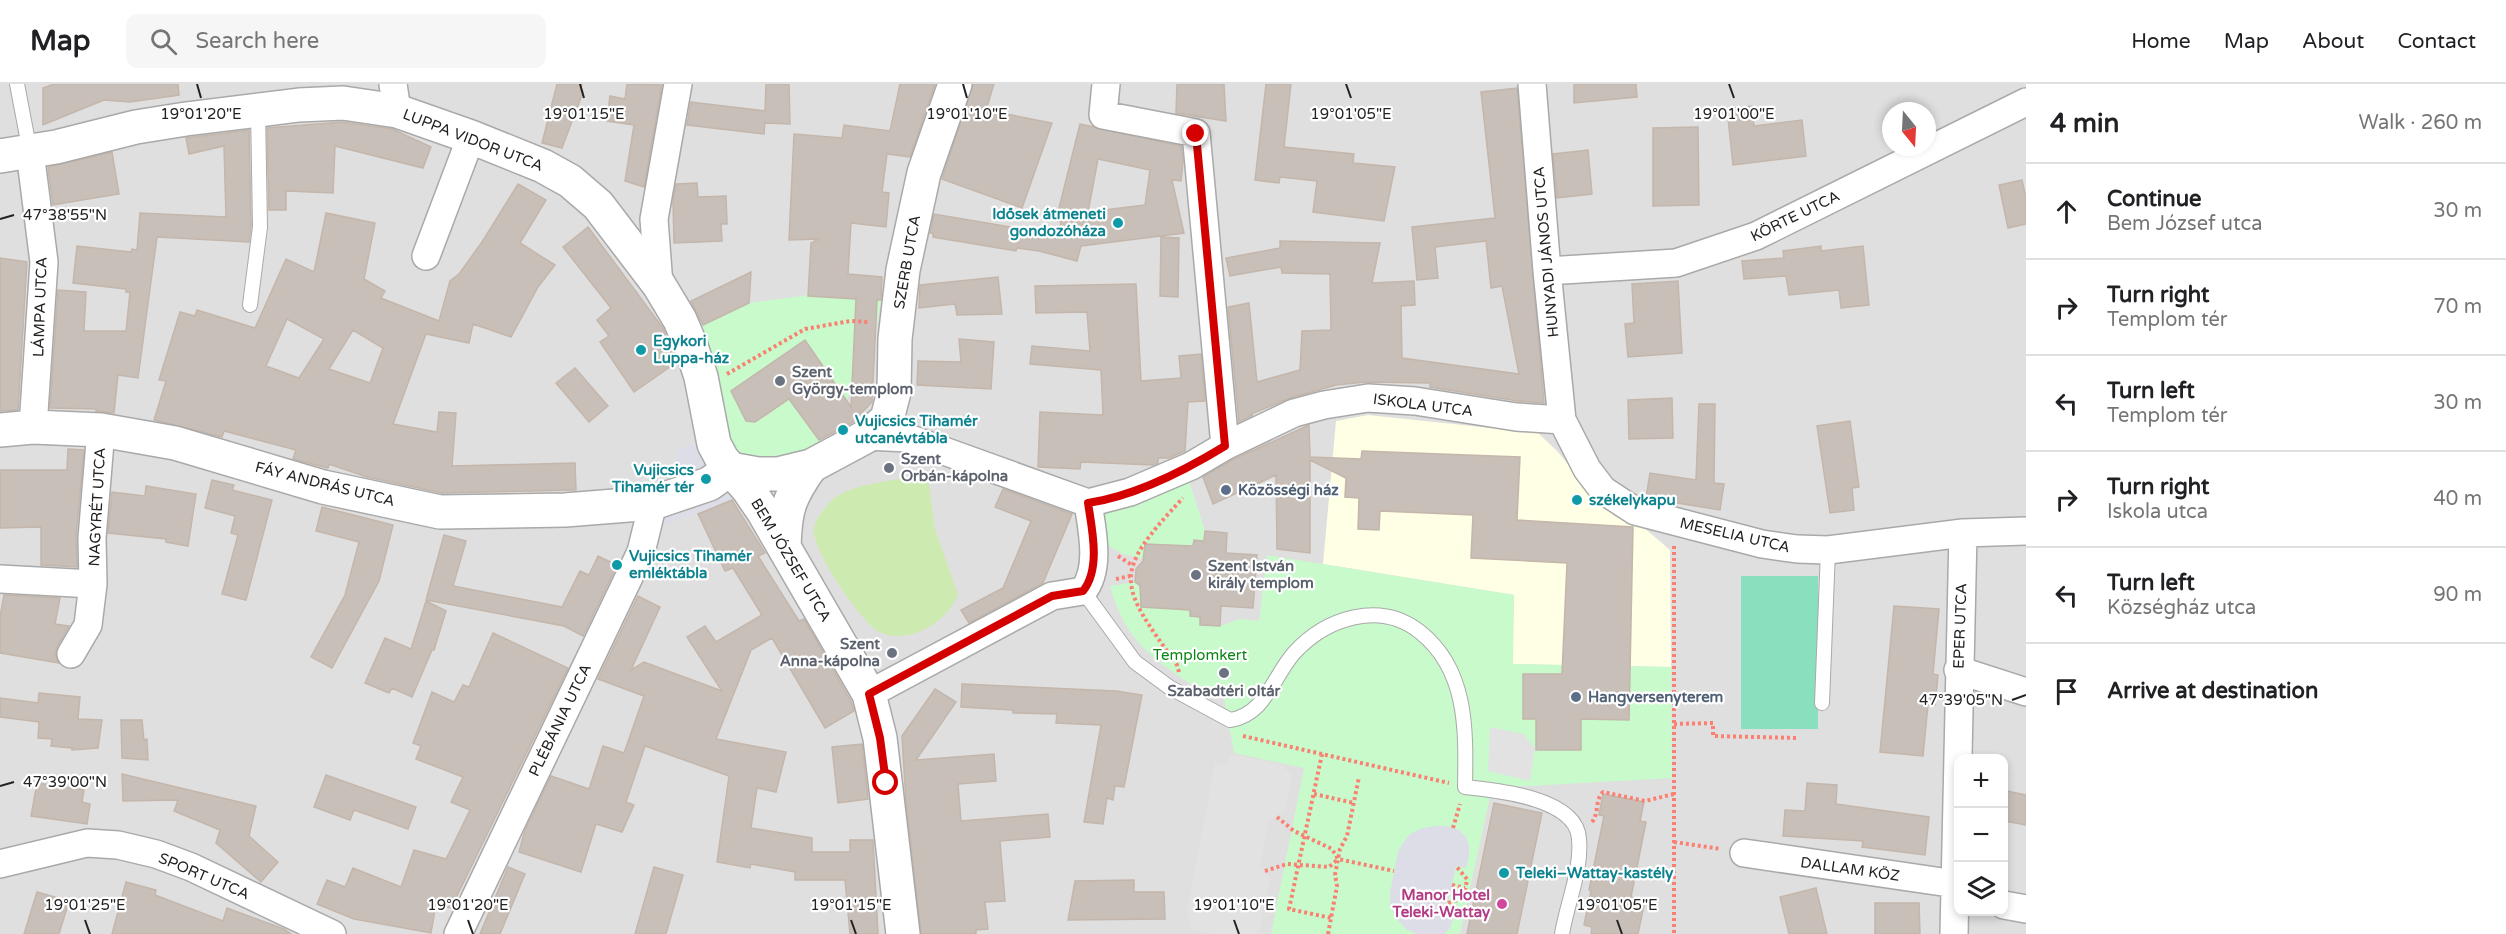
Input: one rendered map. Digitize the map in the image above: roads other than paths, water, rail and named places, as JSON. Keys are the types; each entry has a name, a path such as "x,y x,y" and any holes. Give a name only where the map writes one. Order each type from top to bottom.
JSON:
{"street":[{"path":"659,285 654,219 678,84"},
{"name":"SZERB UTCA","path":"811,466 867,436 887,419 894,392 897,323 903,270 924,173 955,84"},
{"path":"1106,84 1102,115 1196,134 1225,446"},
{"name":"HUNYADI JÁNOS UTCA","path":"1532,84 1562,420"},
{"name":"LUPPA VIDOR UTCA","path":"15,154 84,141 136,127 258,109 395,97 471,137 543,166 570,181 598,205 659,285 680,320 691,346 722,456"},
{"name":"KÖRTE UTCA","path":"1547,271 1676,263 1756,236 2026,103"},
{"path":"426,256 471,137"},
{"name":"LÁMPA UTCA","path":"15,154 44,262 33,427"},
{"name":"ISKOLA UTCA","path":"1088,503 1130,492 1191,466 1225,446 1294,413 1368,398 1415,401 1516,417 1562,420"},
{"name":"MESELIA UTCA","path":"1562,420 1587,469 1596,482 1617,501 1635,511 1762,544 1797,549 1828,550 1963,533 2026,531"},
{"name":"FÁY ANDRÁS UTCA","path":"0,430 33,427 101,430 175,443 323,487 440,512 566,510 653,502"},
{"name":"NAGYRÉT UTCA","path":"71,654 88,625 93,584 92,538 101,430"},
{"path":"867,436 908,438 1088,503 1093,547 1090,582 1083,591 1052,596 869,694"},
{"path":"653,502 709,484 722,456 758,474 778,474 811,466"},
{"name":"BEM JÓZSEF UTCA","path":"722,456 748,489 784,547 869,694 880,738 903,934"},
{"path":"784,547 784,516 794,490 811,466"},
{"name":"PLÉBÁNIA UTCA","path":"458,934 641,552 653,502"},
{"name":"EPER UTCA","path":"1957,862 1958,670 1963,533"},
{"name":"NAGYRÉT UTCA","path":"0,579 93,584"},
{"path":"1958,670 2026,692"},
{"name":"SPORT UTCA","path":"0,864 34,858 87,843 118,845 156,854 191,867 332,934"},
{"name":"DALLAM KÖZ","path":"1744,853 1954,892"},
{"path":"2008,906 2026,909"},
{"name":"EPER UTCA","path":"1954,934 1955,916"}],"lane":[{"path":"15,154 17,84"},
{"path":"250,305 260,227 258,109"},
{"path":"1822,703 1828,550"},
{"path":"1083,591 1135,662 1169,687 1230,720 1242,718 1257,708 1294,653 1318,634 1347,618 1372,614 1393,616 1410,624 1431,641 1443,655 1455,679 1464,716 1465,787 1517,795 1556,807 1569,817 1578,830 1579,851 1562,934"}],"place":[{"name":"Idősek átmeneti gondozóháza","path":"1118,223"},
{"name":"Egykori Luppa-ház","path":"641,350"},
{"name":"Szent György-templom","path":"780,381"},
{"name":"Vujicsics Tihamér utcanévtábla","path":"843,430"},
{"name":"Szent Orbán-kápolna","path":"889,468"},
{"name":"Vujicsics Tihamér tér","path":"706,479"},
{"name":"Közösségi ház","path":"1226,490"},
{"name":"székelykapu","path":"1577,500"},
{"name":"Vujicsics Tihamér emléktábla","path":"617,565"},
{"name":"Szent István király templom","path":"1196,575"},
{"name":"Szent Anna-kápolna","path":"892,653"},
{"name":"Szabadtéri oltár","path":"1224,673"},
{"name":"Hangversenyterem","path":"1576,697"},
{"name":"Teleki–Wattay-kastély","path":"1504,873"},
{"name":"Manor Hotel Teleki-Wattay","path":"1502,904"}],"park label":[{"name":"Templomkert","path":"1200,655"}]}
